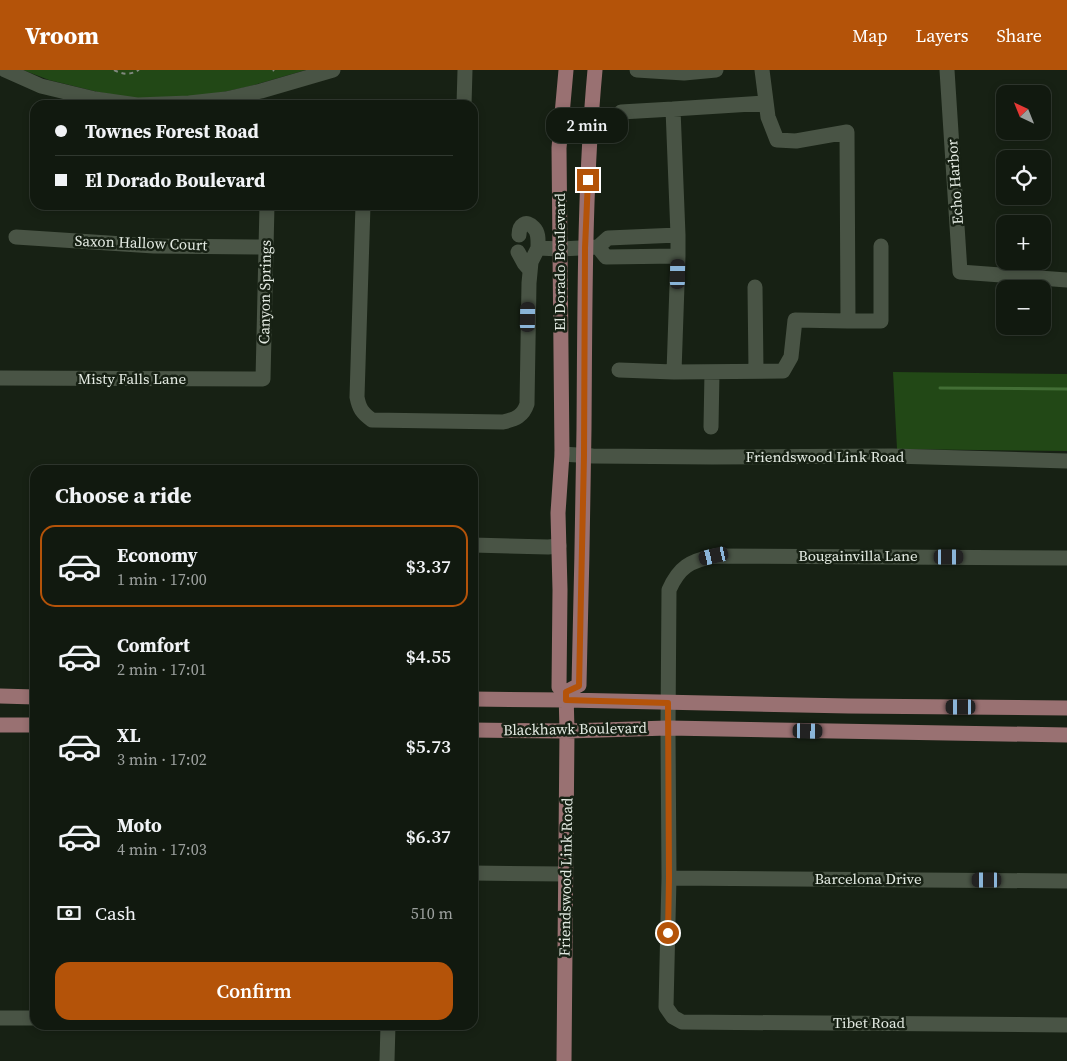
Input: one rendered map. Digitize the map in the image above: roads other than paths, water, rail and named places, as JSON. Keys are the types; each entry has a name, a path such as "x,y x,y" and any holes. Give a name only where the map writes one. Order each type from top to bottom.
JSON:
{"main road":[{"name":"El Dorado Boulevard","path":"562,454 559,148 566,70"},
{"name":"El Dorado Boulevard","path":"584,456 592,248 590,138 595,70"},
{"name":"Friendswood Link Road","path":"562,454 558,513 560,590 558,687 566,696 567,731 564,1061"},
{"path":"566,696 579,686 584,456"},
{"path":"0,696 30,697"},
{"name":"Blackhawk Boulevard","path":"478,699 566,696 668,703 1067,708"},
{"path":"848,732 849,706"},
{"path":"997,734 999,707"},
{"path":"0,725 30,725"},
{"name":"Blackhawk Boulevard","path":"478,730 567,731 668,728 1067,735"}],"street":[{"path":"5,70 41,86 103,100"},
{"path":"217,100 262,98 333,70"},
{"path":"464,100 465,70"},
{"path":"637,70 684,73 716,70"},
{"path":"762,70 768,117 777,140 796,141 847,132 848,321"},
{"name":"Echo Harbor","path":"948,70 960,272 1067,280"},
{"path":"621,112 766,103"},
{"path":"673,109 678,235 674,372"},
{"name":"Canyon Springs","path":"263,379 267,210"},
{"path":"363,210 356,397 359,408 372,420 504,422 519,417 524,411 527,404 530,270 531,262 538,248 538,235 534,228 525,224 521,225 519,235"},
{"path":"538,248 592,248 608,238 678,235"},
{"path":"655,236 656,256"},
{"name":"Saxon Hallow Court","path":"16,238 154,246 266,247"},
{"path":"619,370 674,372 783,371 791,357 795,320 881,321 881,246"},
{"path":"592,248 606,257 678,256"},
{"path":"518,252 530,270"},
{"path":"755,287 756,372"},
{"path":"711,427 712,372"},
{"name":"Misty Falls Lane","path":"0,378 263,379"},
{"name":"Friendswood Link Road","path":"562,454 584,456 892,456 1067,461"},
{"path":"478,545 559,546"},
{"name":"Bougainvilla Lane","path":"668,703 669,590 674,578 682,569 698,559 714,556 1067,558"},
{"path":"668,703 669,878"},
{"path":"478,873 565,874"},
{"name":"Barcelona Drive","path":"669,878 1067,881"},
{"name":"Tibet Road","path":"669,878 666,1007 673,1017 682,1022 1067,1025"},
{"path":"0,1018 30,1018"},
{"path":"388,1030 388,1061"}],"waterway":[{"path":"940,388 1067,389"}]}
